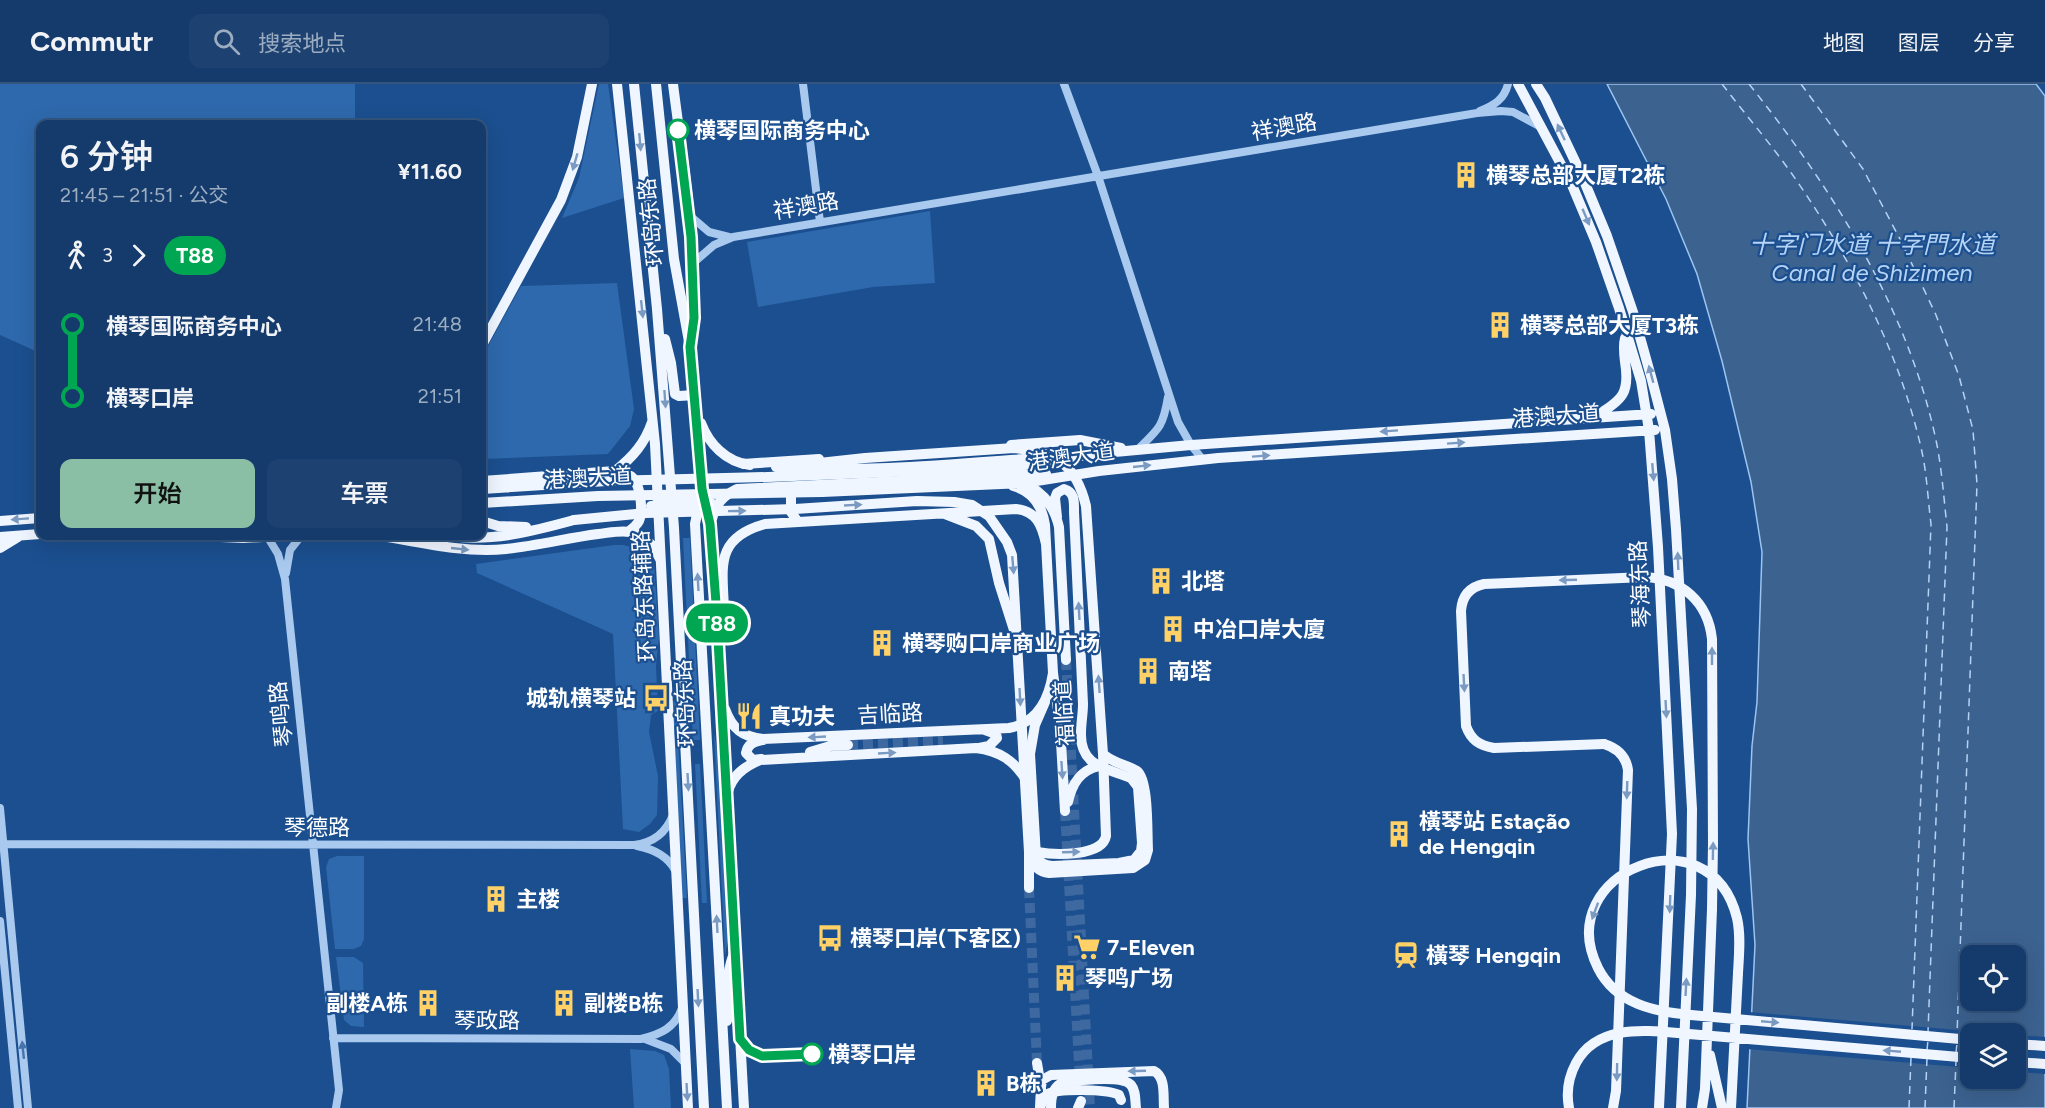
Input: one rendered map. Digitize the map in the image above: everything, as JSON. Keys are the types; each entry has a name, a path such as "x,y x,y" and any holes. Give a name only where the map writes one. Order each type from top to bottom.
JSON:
{"main road":[{"path":"486,338 549,224 571,176 585,123 592,84"},
{"name":"环岛东路辅路","path":"617,84 653,420 688,1108"},
{"name":"环岛东路","path":"634,84 657,309 675,537 704,1108"},
{"name":"环岛东路","path":"656,84 674,259 690,347 697,414 702,489 695,524 727,1108"},
{"path":"673,84 689,215 694,318 690,347"},
{"name":"琴海东路","path":"1518,84 1572,185 1596,242 1641,381 1648,430 1658,547 1672,834 1659,1108"},
{"name":"琴海东路","path":"1536,84 1582,176 1607,236 1633,312 1665,430 1676,529 1692,809 1691,895 1681,1108"},
{"path":"636,254 646,204"},
{"path":"657,309 671,363 675,394 680,396 695,394"},
{"path":"1594,417 1609,408 1626,390 1628,379 1624,341 1627,334"},
{"name":"港澳大道","path":"486,489 607,481 1013,467 1090,454 1191,445 1660,413"},
{"path":"697,414 710,441 732,460 747,465 868,468 1090,454"},
{"path":"615,471 640,447 653,420"},
{"name":"港澳大道","path":"486,503 598,496 822,492 1001,485 1099,471 1203,460 1665,430"},
{"path":"747,465 1080,440 1135,450"},
{"path":"798,522 791,512 792,485 807,466 1014,448 1047,454 1070,469 1076,476 1086,506 1103,754 1106,836 1101,847 1086,852 1037,852 1029,844 1027,831"},
{"path":"486,482 615,471 624,473 634,478 639,491 639,521 628,532"},
{"path":"710,528 716,505 724,496 737,489 1099,471"},
{"path":"1024,483 1046,498 1057,517"},
{"name":"福临道","path":"1001,485 1022,488 1033,496 1040,505 1045,525 1053,673 1065,811 1074,784 1080,776 1085,771 1099,766"},
{"path":"702,489 710,528 744,1108"},
{"name":"福临道","path":"1045,702 1032,739 1030,754 1036,856 1039,862 1052,866 1134,860 1141,850 1142,843 1138,787 1131,778 1089,760 1082,748 1083,704 1073,494 1064,489 1057,493 1055,498 1059,527 1066,660"},
{"path":"486,537 512,534 649,506 822,492"},
{"path":"486,522 498,526 522,527 646,513 795,509 917,501 972,505 989,516 1007,542 1012,555 1029,852 1029,888"},
{"path":"720,676 724,614 723,563 729,546 739,535 749,529 798,522 1024,510 1039,522 1046,544"},
{"path":"942,513 976,526 989,539 999,583 1017,639"},
{"path":"0,521 36,518"},
{"path":"408,540 474,550 506,549 628,532 648,541 656,550 661,562"},
{"path":"0,537 36,534"},
{"path":"0,548 22,535"},
{"path":"1613,1108 1616,1091 1628,770 1626,761 1620,752 1604,744 1494,748 1485,746 1472,738 1466,726 1461,604 1466,593 1484,584 1655,578 1681,586 1696,599 1704,610 1711,628 1712,639 1713,843 1702,1108"},
{"path":"1045,702 1053,673"},
{"name":"吉临路","path":"721,697 728,717 738,731 746,736 763,740 1017,726 1035,715 1045,702"},
{"path":"976,748 989,746 997,738 992,731 980,729"},
{"path":"763,740 750,744 746,753 753,760 763,759"},
{"path":"783,757 848,745"},
{"name":"吉临路","path":"727,801 729,787 735,777 748,765 763,759 976,748 998,753 1006,758 1019,769 1032,794"},
{"path":"1029,852 1035,868 1049,873 1133,868 1145,860 1148,850 1143,779 1135,770 1110,761 1103,754"},
{"path":"1731,1108 1735,1029 1735,1018 1739,944 1734,910 1719,884 1697,867 1675,861 1653,861 1641,864 1629,869 1608,886 1596,906 1590,928 1592,951 1597,966 1608,983 1624,998 1646,1008 1684,1015 1691,1015 1727,1018 1739,1019 1960,1039"},
{"path":"682,1002 688,972 686,934 694,911"},
{"path":"723,1036 730,1004 729,968 736,948"},
{"path":"1569,1108 1568,1084 1580,1057 1595,1042 1608,1035 1622,1032 1649,1031 1960,1057"},
{"path":"1706,1034 1722,1108"},
{"path":"1929,1054 1930,1036"},
{"path":"2026,1045 2045,1046"},
{"path":"1037,1063 1041,1087"},
{"path":"2026,1063 2045,1064"},
{"path":"1040,1108 1042,1080 1051,1075 1154,1071 1158,1072 1161,1077 1164,1108"},
{"path":"1051,1108 1054,1088 1066,1081 1119,1079 1129,1083 1132,1087 1136,1108"},
{"path":"1040,1108 1042,1099 1052,1092 1107,1090 1119,1095 1121,1108"}],"street":[{"path":"803,84 820,222"},
{"path":"1064,84 1098,176 1178,422 1203,460"},
{"name":"祥澳路","path":"1477,113 1500,100 1508,84"},
{"name":"祥澳路","path":"692,264 714,245 733,237 1477,113 1513,112 1542,127"},
{"name":"祥澳路","path":"689,215 709,232 733,237"},
{"path":"1135,450 1154,434 1164,420 1169,393"},
{"path":"269,540 278,554 285,579"},
{"path":"285,579 290,550 298,540"},
{"name":"琴鸣路","path":"285,579 313,845"},
{"path":"0,808 28,1108"},
{"name":"琴德路","path":"2,844 634,845 650,842 660,835 674,812"},
{"path":"313,845 339,1090 336,1108"},
{"name":"琴德路","path":"634,845 660,853 672,863 676,871"},
{"path":"0,921 18,1108"},
{"path":"641,1039 658,1035 671,1027 679,1018 682,1002"},
{"name":"琴政路","path":"333,1038 641,1039"},
{"path":"641,1039 671,1049 686,1064"}],"shaded area":[{"path":"0,84 355,84 355,120 36,120 36,351 0,335"},
{"path":"599,84 608,84 624,198 562,218 579,178"},
{"path":"930,211 935,283 873,287 758,307 747,242"},
{"path":"617,283 634,409 630,426 608,454 486,459 486,350 521,286"},
{"path":"683,538 690,538 700,740 693,740"},
{"path":"614,545 636,548 640,546 649,554 654,565 659,637 656,666 658,711 651,715 649,732 658,776 657,815 639,832 623,829 613,634 477,573 476,564"},
{"path":"672,701 676,701 687,898 682,898"},
{"path":"714,734 718,753 728,940 725,955"},
{"path":"695,764 700,764 707,903 702,903"},
{"path":"337,856 364,856 364,939 361,946 354,949 335,949 326,867 329,859"},
{"path":"336,957 354,957 363,963 364,1027 351,1026 344,1020"},
{"path":"630,1049 655,1051 664,1055 669,1069 671,1108 634,1108"}],"water":[{"name":"十字门水道 十字門水道 Canal de Shizimen","path":"1607,84 2036,84 2045,96 2045,1108 1747,1108 1755,945 1748,839 1752,746 1757,702 1762,552 1751,482 1722,361 1697,274 1666,199"}],"pier":[{"path":"1749,1012 1960,1030 1960,1067 1747,1049"},
{"path":"2026,1036 2045,1037 2045,1074 2026,1073"}],"ferry route":[{"path":"1722,84 1792,174 1834,238 1853,272 1871,307 1901,378 1922,452 1931,524 1912,1029"},
{"path":"1749,84 1810,166 1838,209 1888,300 1925,396 1937,445 1947,527 1928,1032"},
{"path":"1801,84 1863,169 1901,241 1936,315 1959,376 1973,430 1977,484 1957,1035"},
{"path":"1927,1050 1928,1040"},
{"path":"1956,1053 1957,1043"},
{"path":"1909,1108 1911,1058"},
{"path":"1925,1108 1927,1058"},
{"path":"1954,1108 1956,1061"}],"tunnel":[{"path":"1066,660 1090,1108"},
{"path":"848,745 943,741"},
{"path":"1065,811 1080,1081"},
{"path":"1029,888 1037,1063"}],"bus line":[{"name":"T88","path":"678,130 691,237 694,318 690,347 702,489 710,524 716,603 740,1039 756,1055 767,1057 812,1054"}],"place":[{"name":"横琴国际商务中心","path":"678,130"},
{"name":"横琴总部大厦T2栋","path":"1466,175"},
{"name":"横琴总部大厦T3栋","path":"1500,325"},
{"name":"北塔","path":"1161,581"},
{"name":"中冶口岸大廈","path":"1173,629"},
{"name":"横琴购口岸商业广场","path":"882,643"},
{"name":"南塔","path":"1148,671"},
{"name":"城轨横琴站","path":"656,698"},
{"name":"真功夫","path":"749,716"},
{"name":"橫琴站 Estação de Hengqin","path":"1399,834"},
{"name":"主楼","path":"496,899"},
{"name":"横琴口岸(下客区)","path":"830,938"},
{"name":"7-Eleven","path":"1087,947"},
{"name":"橫琴 Hengqin","path":"1406,955"},
{"name":"琴鸣广场","path":"1065,978"},
{"name":"副楼A栋","path":"428,1003"},
{"name":"副楼B栋","path":"564,1003"},
{"name":"横琴口岸","path":"812,1054"},
{"name":"B栋","path":"986,1083"}]}
